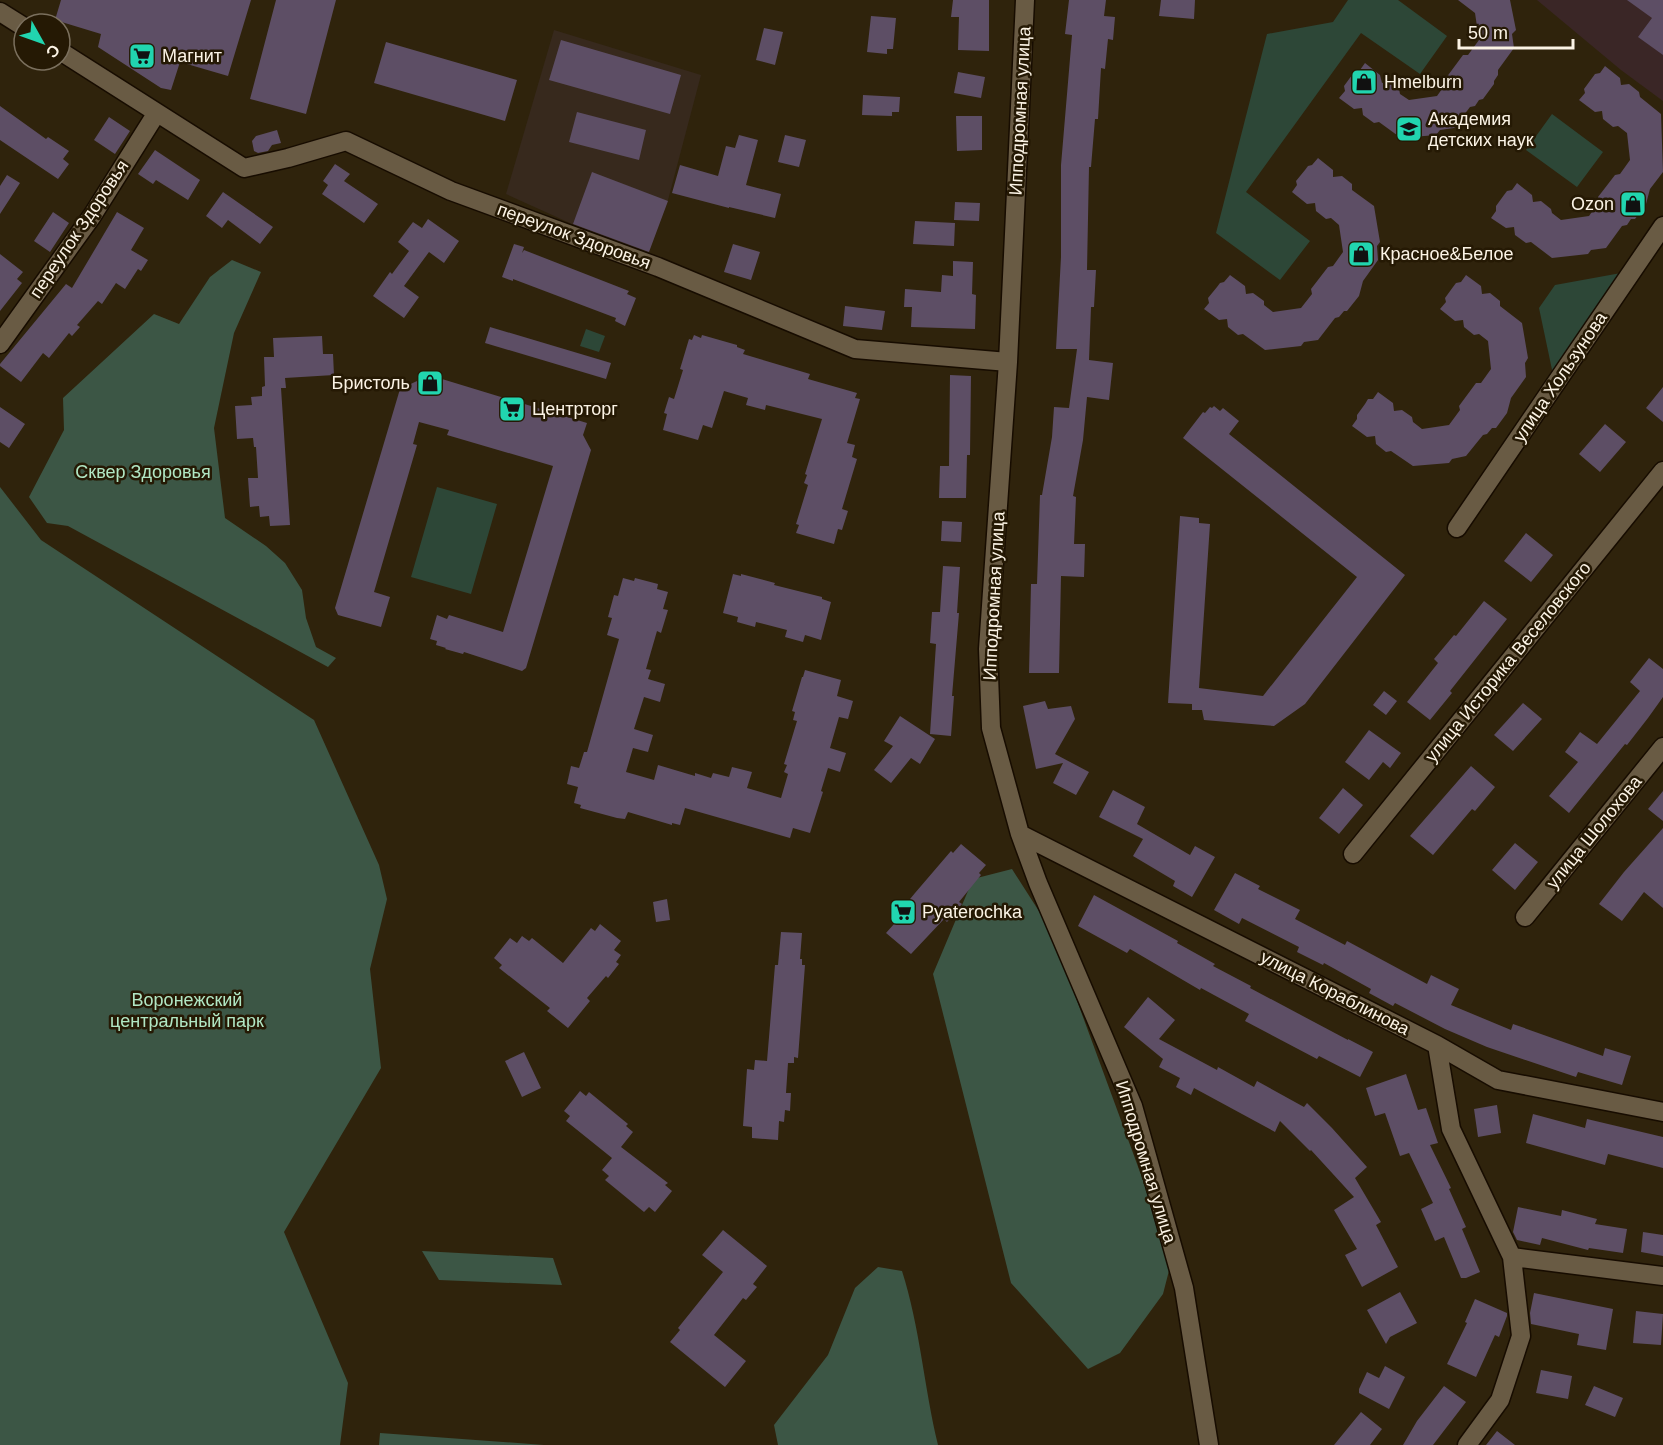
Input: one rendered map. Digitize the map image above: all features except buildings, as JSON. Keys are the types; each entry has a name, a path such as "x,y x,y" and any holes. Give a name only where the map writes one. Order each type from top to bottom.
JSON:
{"street":[{"name":"Ипподромная улица","path":"1025,0 1008,362 988,649 991,728 1020,834 1038,883 1133,1106 1184,1288 1209,1445"},
{"name":"переулок Здоровья","path":"72,59 244,168 346,141 450,190 658,267 855,349 1008,362"},
{"name":"переулок Здоровья","path":"0,344 92,216 156,114"},
{"name":"улица Хользунова","path":"1457,528 1663,226"},
{"name":"улица Историка Веселовского","path":"1353,854 1663,471"},
{"name":"улица Шолохова","path":"1525,916 1663,747"},
{"name":"улица Кораблинова","path":"1020,834 1437,1045 1498,1080 1663,1112"},
{"path":"1437,1045 1451,1129 1512,1257 1521,1336 1500,1400 1467,1445"},
{"path":"1512,1257 1663,1276"}],"shaded area":[{"path":"1537,0 1663,0 1663,101 1621,70"},
{"path":"554,30 701,75 668,200 648,253 572,224 506,194"}],"green space":[{"path":"1348,0 1398,0 1447,36 1420,74 1361,33 1246,192 1310,241 1280,280 1216,233 1267,34 1333,22"},
{"path":"1552,114 1603,152 1577,187 1526,150"},
{"name":"Сквер Здоровья","path":"232,260 261,272 234,333 214,428 225,518 266,546 285,563 302,590 306,618 316,647 336,658 328,667 68,526 47,523 29,497 64,430 63,398 154,314 179,324 210,277"},
{"path":"1632,271 1555,384 1539,308 1555,285"},
{"path":"586,329 605,336 599,352 580,346"},
{"name":"Воронежский центральный парк","path":"0,487 41,540 314,720 379,865 387,899 370,969 381,1068 284,1232 348,1383 340,1445 0,1445"},
{"path":"437,487 497,504 471,594 411,577"},
{"path":"1012,869 1051,930 1172,1259 1163,1294 1120,1353 1088,1369 1011,1283 933,974 973,879"},
{"path":"422,1251 553,1258 562,1285 439,1280"},
{"path":"878,1267 902,1271 913,1314 938,1445 778,1445 774,1425 828,1355 855,1288"},
{"path":"380,1433 544,1445 379,1445"}],"place":[{"name":"Магнит","path":"142,56"},
{"name":"Hmelburn","path":"1364,82"},
{"name":"Академия детских наук","path":"1409,129"},
{"name":"Ozon","path":"1633,204"},
{"name":"Красное&Белое","path":"1361,254"},
{"name":"Бристоль","path":"430,383"},
{"name":"Центрторг","path":"512,409"},
{"name":"Pyaterochka","path":"903,912"}]}
